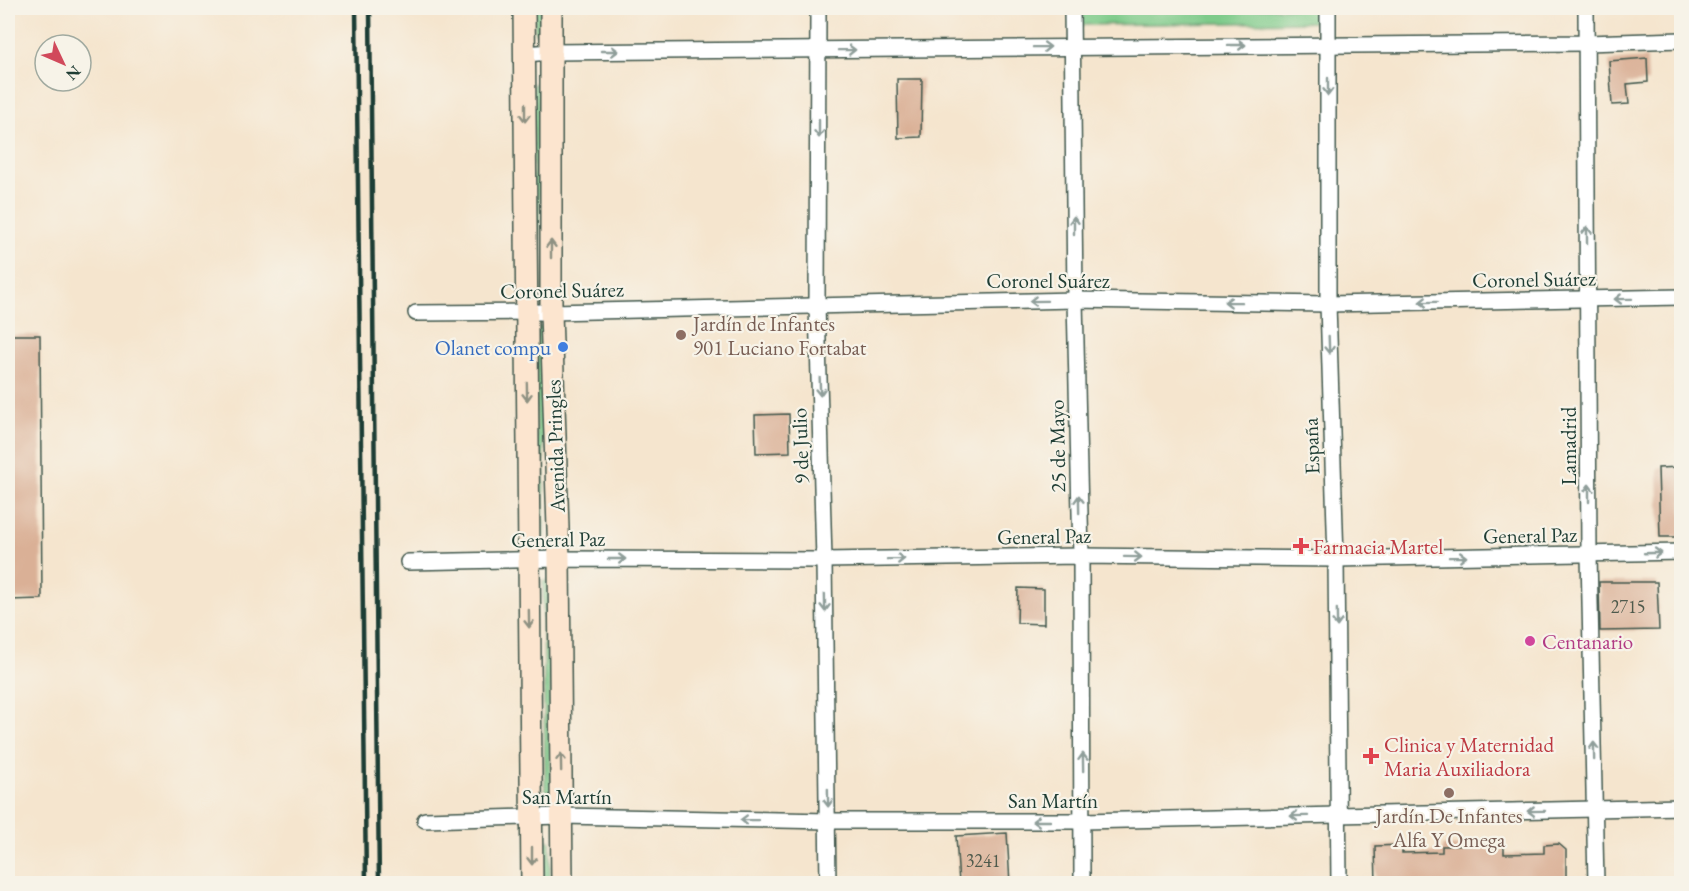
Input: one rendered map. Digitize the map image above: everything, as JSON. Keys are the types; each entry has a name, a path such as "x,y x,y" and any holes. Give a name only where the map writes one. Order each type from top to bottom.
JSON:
{"main road":[{"name":"Avenida Pringles","path":"524,8 532,884"},
{"name":"Avenida Pringles","path":"551,8 551,312 559,559 562,884"}],"street":[{"name":"9 de Julio","path":"818,8 818,305 829,821 828,884"},
{"name":"25 de Mayo","path":"1072,8 1081,556 1083,884"},
{"name":"España","path":"1328,8 1328,304 1336,559 1340,884"},
{"name":"Lamadrid","path":"1586,8 1589,555 1596,884"},
{"path":"525,54 1074,46 1587,43 1682,40"},
{"name":"Coronel Suárez","path":"416,313 526,313 1075,300 1328,304 1682,297"},
{"name":"General Paz","path":"408,562 1081,556 1336,559 1682,552"},
{"name":"San Martín","path":"425,819 561,816 829,821 1083,821 1682,807"}],"green space":[{"path":"534,8 541,8 541,33 535,33"},
{"path":"1082,8 1314,8 1314,22 1082,25"},
{"path":"533,84 539,84 540,293 534,294"},
{"path":"536,327 543,327 544,537 537,537"},
{"path":"543,581 550,581 551,791 545,791"},
{"path":"543,841 550,841 550,883 544,883"}],"building":[{"path":"1647,58 1648,82 1627,84 1629,104 1612,105 1609,61"},
{"path":"897,79 922,79 921,137 898,138"},
{"path":"8,335 40,335 42,599 8,600"},
{"path":"789,414 790,452 756,453 755,415"},
{"path":"1682,467 1682,537 1660,537 1658,468"},
{"path":"1599,582 1657,582 1659,630 1600,631"},
{"path":"1018,588 1044,589 1044,624 1017,623"},
{"path":"1007,833 1010,884 959,884 956,836"},
{"path":"1559,844 1566,850 1566,884 1376,884 1375,846 1402,845 1402,853 1442,852 1442,846 1504,845 1504,854 1544,853 1544,845"}],"railway":[{"path":"356,8 366,884"},
{"path":"370,8 379,884"}],"place":[{"name":"Jardín de Infantes 901 Luciano Fortabat","path":"681,335"},
{"name":"Olanet compu","path":"563,347"},
{"name":"Farmacia Martel","path":"1301,546"},
{"name":"Centanario","path":"1530,641"},
{"name":"Clinica y Maternidad Maria Auxiliadora","path":"1371,756"},
{"name":"Jardín De Infantes Alfa Y Omega","path":"1449,793"}]}
